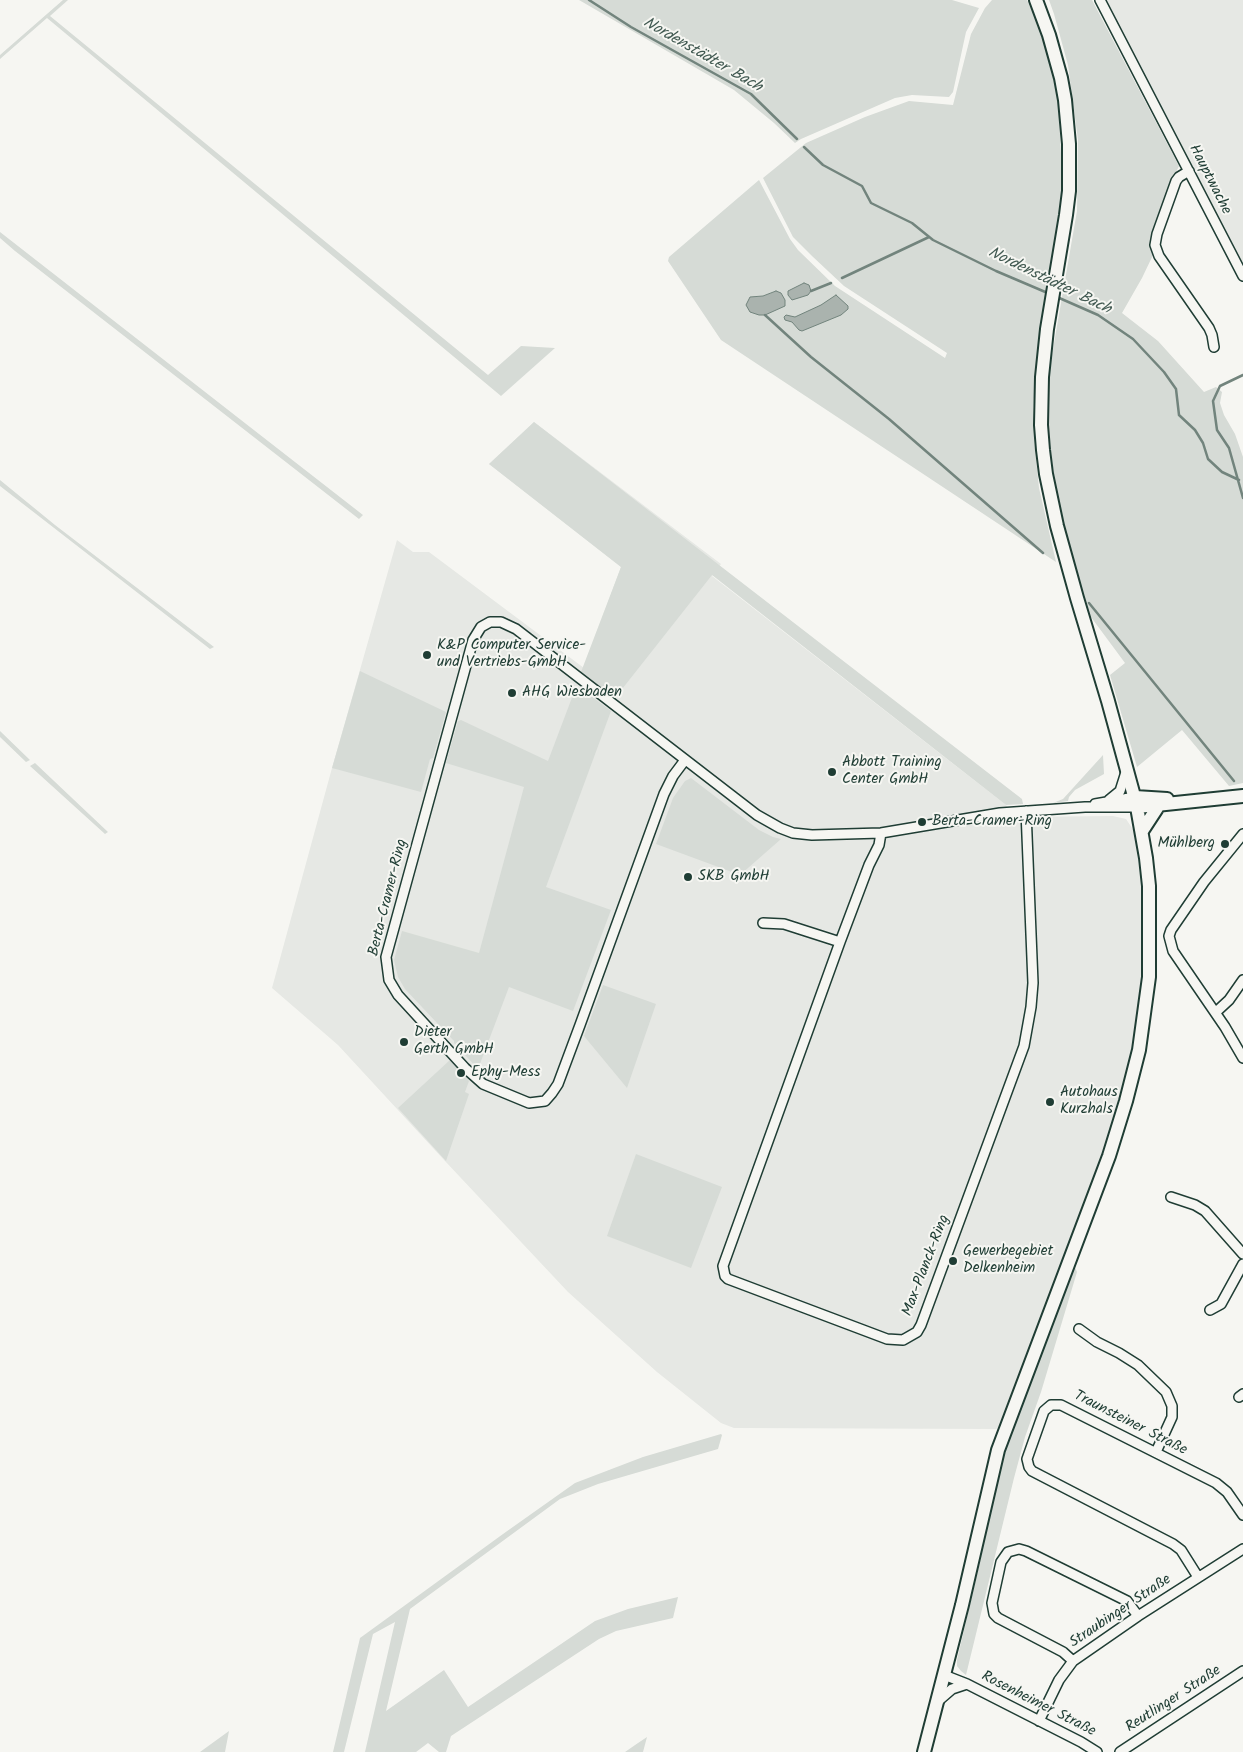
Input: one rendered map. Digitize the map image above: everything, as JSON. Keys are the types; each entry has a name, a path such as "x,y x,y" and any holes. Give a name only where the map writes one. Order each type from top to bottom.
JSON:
{"main road":[{"path":"924,1752 998,1450 1109,1156 1126,1101 1144,1025 1150,954 1148,886 1142,831 1136,802 1057,526 1046,474 1042,442 1041,401 1044,353 1066,216 1069,191 1070,144 1061,78 1049,35 1036,0"},
{"path":"1136,802 1156,797 1185,801"},
{"path":"1136,802 1160,805 1185,801 1242,798"},
{"path":"1142,831 1160,805"}],"street":[{"name":"Hauptwache","path":"1100,0 1243,276"},
{"path":"1189,171 1179,177 1176,182 1157,234 1155,245 1159,256 1209,328 1214,347"},
{"name":"Berta-Cramer-Ring","path":"685,760 673,776 664,794 558,1084 544,1100 529,1103 483,1084 465,1068 398,995 389,980 386,957 473,640 478,630 484,624 495,622 506,624 516,629 757,815 780,828 793,833 812,836 881,833"},
{"path":"1108,801 1120,791 1127,769"},
{"path":"1085,807 1108,801 1136,802"},
{"path":"881,833 972,817 1136,802"},
{"name":"Max-Planck-Ring","path":"881,833 879,845 869,865 840,942 724,1260 723,1271 728,1279 887,1338 903,1340 917,1332 921,1325 1024,1046 1033,983 1026,811"},
{"path":"1243,834 1204,882 1170,930 1169,936 1173,951 1216,1012 1243,1058"},
{"path":"763,923 784,924 840,942"},
{"path":"1216,1012 1229,1000 1243,980"},
{"path":"1171,1197 1195,1205 1205,1211 1243,1254"},
{"path":"1210,1310 1221,1304 1243,1264"},
{"path":"1079,1329 1097,1342 1138,1365 1166,1392 1172,1406 1172,1417 1156,1452"},
{"name":"Traunsteiner Straße","path":"1198,1577 1181,1550 1173,1544 1032,1471 1027,1459 1044,1411 1047,1407 1057,1404 1156,1452 1216,1483 1227,1492 1242,1511"},
{"path":"1073,1661 1064,1652 998,1618 994,1614 992,1603 1001,1562 1008,1552 1019,1549 1026,1550 1127,1602 1138,1616"},
{"name":"Straubinger Straße","path":"1039,1721 1059,1680 1073,1661 1138,1616 1243,1549"},
{"name":"Reutlinger Straße","path":"1120,1752 1243,1672"},
{"name":"Rosenheimer Straße","path":"944,1675 967,1684 1089,1746 1097,1752"},
{"name":"Rosenheimer Straße","path":"937,1702 952,1690 967,1684"}],"shaded area":[{"path":"63,0 68,0 50,16 488,375 521,346 555,348 501,396 47,18 0,59 0,55"},
{"path":"579,0 952,0 979,8 966,32 953,92 949,97 912,95 895,98 795,143 734,90"},
{"path":"992,0 1027,0 1050,61 1058,97 1062,173 1060,214 1039,335 1033,408 1039,488 1056,562 721,340 668,261 669,257 759,180 790,239 798,250 835,286 945,358 947,353 844,286 812,256 793,237 763,178 806,143 865,117 909,101 953,105 971,34 985,8","holes":["776,291 750,312 756,296 763,296"]},
{"path":"1049,0 1092,0 1179,166 1151,241 1153,255 1122,313 1158,341 1204,392 1216,387 1222,392 1220,403 1224,415 1235,434 1243,457 1243,783 1229,786 1182,730 1137,767 1110,675 1125,663 1088,613 1059,507 1048,420 1049,372 1077,211 1078,140 1068,65"},
{"path":"1105,0 1243,0 1243,266"},
{"path":"0,232 363,515 359,519 15,251 0,238"},
{"path":"804,283 809,285 811,291 808,295 792,300 788,295 788,291"},
{"path":"776,291 781,293 785,300 785,306 765,315 750,312 746,305 750,297 763,296"},
{"path":"836,295 848,306 848,309 841,315 802,331 792,322 785,320 784,317 786,315 795,317 821,305"},
{"path":"534,422 721,564 712,576 1006,805 1015,817 1113,816 1126,819 1134,831 1141,883 1143,960 1141,996 1129,1061 1102,1156 998,1428 996,1429 734,1428 721,1423 657,1372 568,1292 338,1045 272,988 397,540 413,552 429,552 584,668 621,567 489,464"},
{"path":"534,422 1022,799 1023,804 1006,805 712,575 615,698 581,672 621,567 489,464"},
{"path":"0,480 55,525 214,647 210,649 0,486"},
{"path":"360,671 446,712 421,792 332,768"},
{"path":"576,687 579,687 611,711 546,887 611,910 573,1011 509,987 478,1069 405,989 398,977 394,960 402,931 479,953 524,787 446,763 458,721 461,720 548,761"},
{"path":"0,731 30,760 26,762 0,737"},
{"path":"1103,755 1104,774 1075,790 1068,801 1053,803 1063,799"},
{"path":"35,763 108,832 105,834 30,766"},
{"path":"691,778 759,830 781,839 740,875 656,844 673,798 685,781"},
{"path":"603,985 656,1004 627,1088 584,1036"},
{"path":"450,1060 469,1081 465,1092 469,1094 446,1161 398,1108"},
{"path":"636,1154 722,1187 691,1268 607,1236"},
{"path":"1074,1265 1077,1272 1041,1392 1025,1437 966,1675 957,1666 957,1660 980,1562 992,1497 1015,1414 1061,1304"},
{"path":"721,1434 718,1449 598,1484 560,1499 410,1609 386,1711 444,1670 468,1707 595,1621 628,1609 678,1597 673,1618 616,1631 599,1639 451,1736 446,1752 439,1752 428,1743 416,1752 365,1752 395,1622 373,1634 344,1752 333,1752 360,1638 575,1483 643,1457"},
{"path":"229,1731 225,1752 200,1752"},
{"path":"647,1737 643,1752 625,1752 638,1743"}],"waterway":[{"name":"Nordenstädter Bach","path":"589,0 631,27 751,94 797,139"},
{"name":"Nordenstädter Bach","path":"804,147 823,165 862,186 871,203 912,223 933,240 996,271 1050,294"},
{"path":"842,278 929,237"},
{"path":"811,291 831,283"},
{"name":"Nordenstädter Bach","path":"1057,297 1098,315 1133,339 1164,372 1176,389 1179,415 1195,430 1203,443 1208,459 1222,472 1239,480"},
{"path":"765,315 811,357 889,419 1043,553"},
{"path":"1243,375 1220,386 1213,401 1217,430 1229,448 1243,498"},
{"path":"1089,603 1234,781"}],"place":[{"name":"K&P Computer Service- und Vertriebs-GmbH","path":"427,655"},
{"name":"AHG Wiesbaden","path":"512,693"},
{"name":"Abbott Training Center GmbH","path":"832,772"},
{"name":"Berta-Cramer-Ring","path":"922,822"},
{"name":"Mühlberg","path":"1225,844"},
{"name":"SKB GmbH","path":"688,877"},
{"name":"Dieter Gerth GmbH","path":"404,1042"},
{"name":"Ephy-Mess","path":"461,1073"},
{"name":"Autohaus Kurzhals","path":"1050,1102"},
{"name":"Gewerbegebiet Delkenheim","path":"953,1261"}]}
